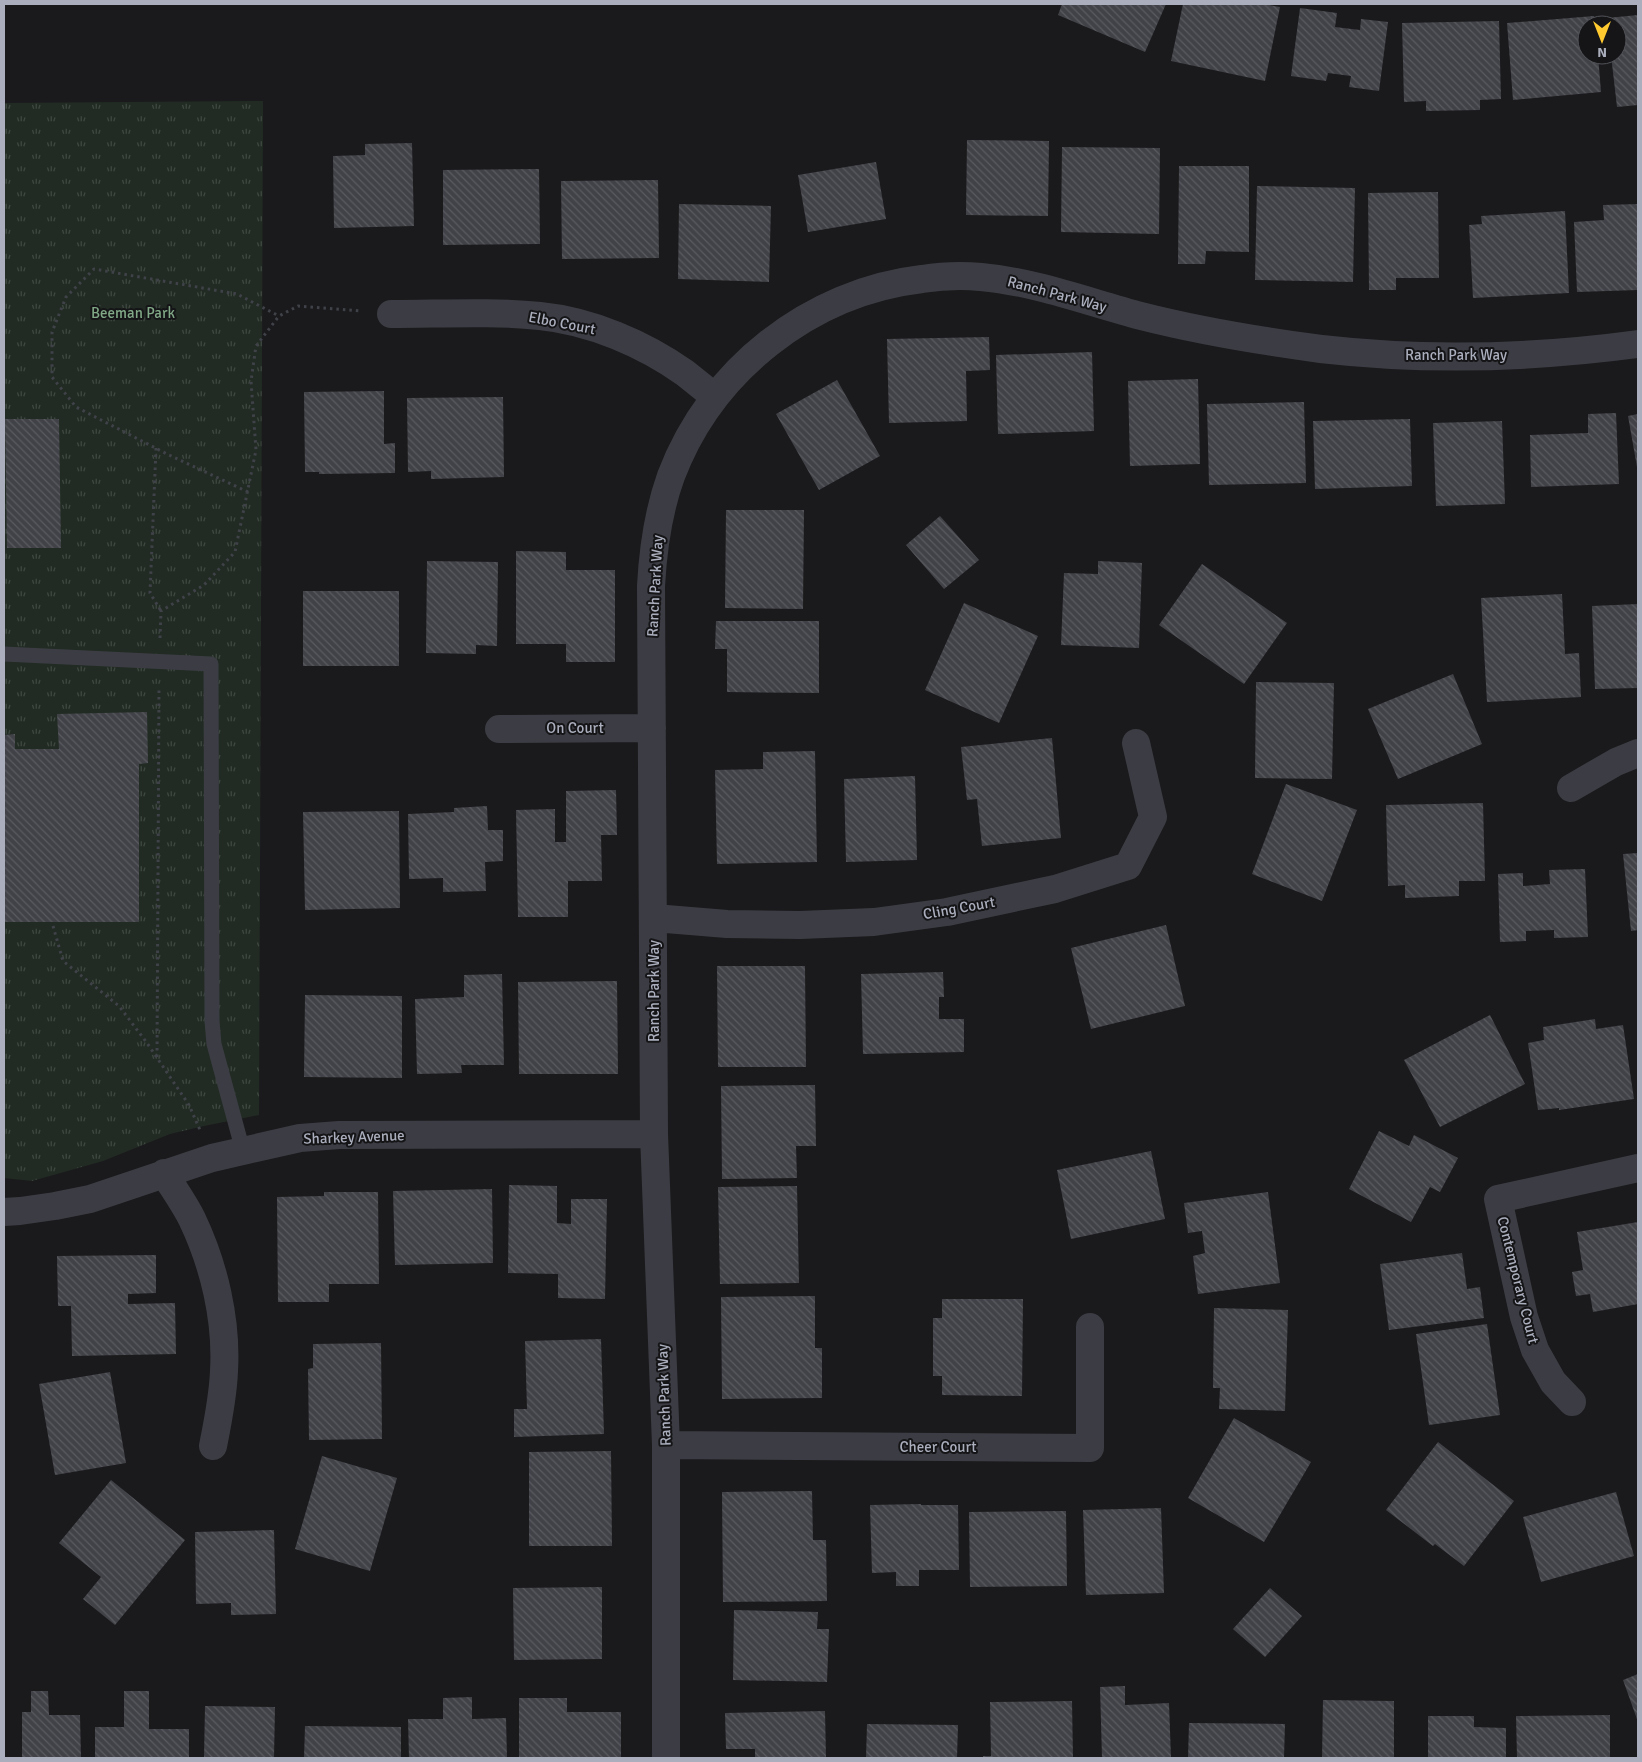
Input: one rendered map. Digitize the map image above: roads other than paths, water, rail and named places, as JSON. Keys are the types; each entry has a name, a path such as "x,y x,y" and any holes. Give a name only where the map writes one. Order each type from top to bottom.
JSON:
{"street":[{"name":"Ranch Park Way","path":"666,1758 666,1445 654,1134 651,586 653,550 660,513 671,477 686,442 699,420 715,397 740,368 768,343 805,318 831,304 866,291 902,281 940,277 977,276 1015,280 1144,316 1232,336 1322,349 1412,355 1504,356 1595,350 1638,344"},
{"name":"Elbo Court","path":"391,314 542,316 580,324 617,336 651,352 684,373 715,397"},
{"name":"On Court","path":"499,729 652,728"},
{"name":"Cling Court","path":"654,918 736,924 800,925 874,922 947,912 1037,893 1128,866 1153,817 1136,743"},
{"path":"1571,788 1616,762 1638,753"},
{"name":"Sharkey Avenue","path":"4,1212 55,1206 90,1199 212,1158 300,1138 339,1135 654,1134"},
{"name":"Contemporary Court","path":"1572,1402 1553,1382 1535,1350 1524,1317 1498,1199 1638,1168"},
{"path":"164,1173 192,1218 206,1254 217,1292 223,1330 224,1370 213,1446"},
{"name":"Cheer Court","path":"666,1445 1090,1448 1090,1327"}],"lane":[{"path":"4,654 211,664 212,1021 214,1044 243,1151"}],"park label":[{"name":"Beeman Park","path":"133,313"}]}
